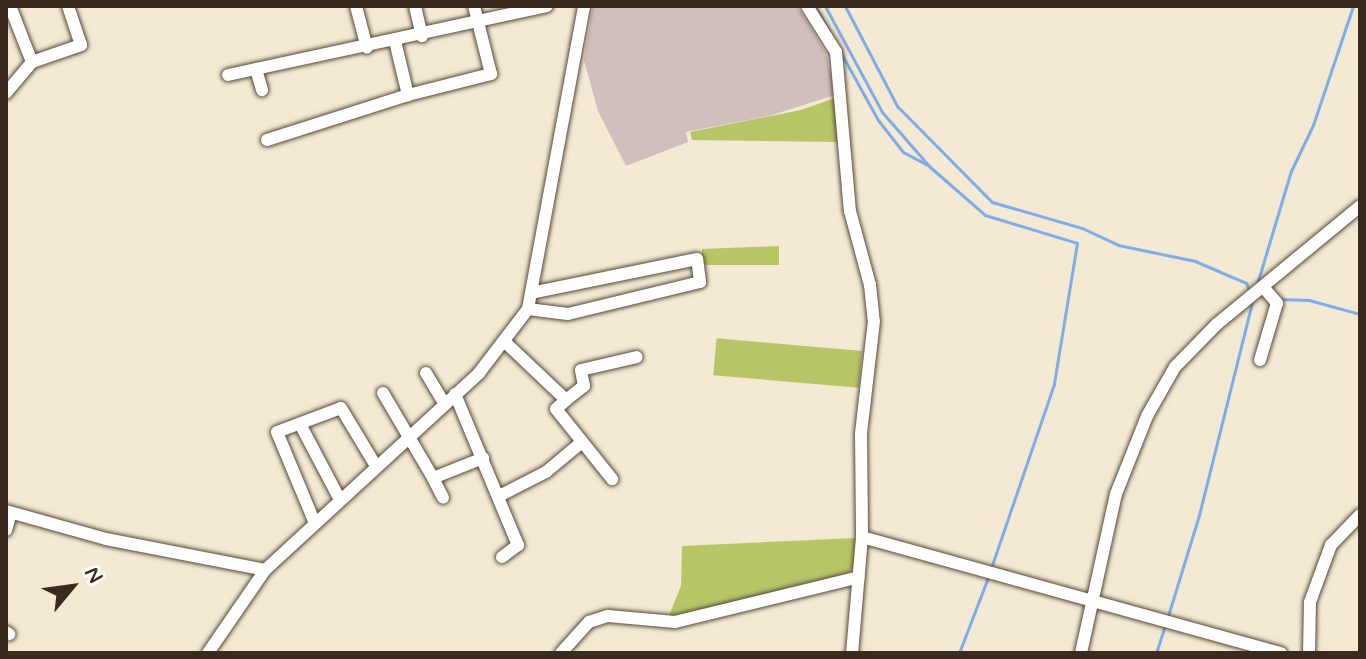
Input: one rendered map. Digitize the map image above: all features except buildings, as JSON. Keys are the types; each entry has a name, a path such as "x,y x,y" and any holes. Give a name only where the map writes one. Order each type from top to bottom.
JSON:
{"street":[{"path":"10,6 32,62"},
{"path":"6,93 32,62 81,45 68,6"},
{"path":"356,6 367,48"},
{"path":"415,6 422,36"},
{"path":"267,140 408,95 491,74 474,6"},
{"path":"228,75 367,48 547,6"},
{"path":"208,653 265,570 314,521 455,394 506,343 528,309 584,6"},
{"path":"807,6 836,52 850,211 874,321 861,434 862,537 852,653"},
{"path":"395,41 408,95"},
{"path":"256,69 262,90"},
{"path":"1081,653 1116,494 1147,416 1175,367 1246,300 1266,292 1360,206"},
{"path":"528,309 568,314 700,282 697,259 531,293"},
{"path":"639,271 644,296"},
{"path":"1260,360 1266,292"},
{"path":"506,343 566,400"},
{"path":"612,479 556,409 584,386 581,370 637,357"},
{"path":"426,373 444,403"},
{"path":"383,393 410,435 443,498"},
{"path":"455,394 501,495 518,545 502,557"},
{"path":"314,521 277,432 341,408 376,466"},
{"path":"300,424 339,498"},
{"path":"501,495 546,472 582,442"},
{"path":"433,478 483,458"},
{"path":"6,530 9,512 265,570"},
{"path":"1309,653 1310,602 1331,545 1360,515"},
{"path":"862,537 1281,653"},
{"path":"561,653 589,622 608,616 675,622 859,577"}],"shaded area":[{"path":"593,6 797,6 826,53 835,95 769,116 686,132 688,142 626,166 598,111 584,60"}],"green space":[{"path":"835,98 838,142 692,140 690,132 801,110"},
{"path":"779,246 779,265 702,265 702,249"},
{"path":"717,338 862,351 859,388 713,375"},
{"path":"856,538 855,565 848,573 668,618 681,586 682,546"}],"waterway":[{"path":"815,6 878,120 903,152 927,165"},
{"path":"825,6 882,112 930,167 985,215 1077,243 1054,384 991,568"},
{"path":"845,6 897,106 992,202 1082,228 1118,245 1195,261 1246,283 1250,292"},
{"path":"1257,284 1291,171 1313,125 1353,6"},
{"path":"1167,619 1199,515 1253,299"},
{"path":"1278,299 1309,300 1360,314"},
{"path":"959,653 989,575"},
{"path":"1156,653 1165,626"}]}
